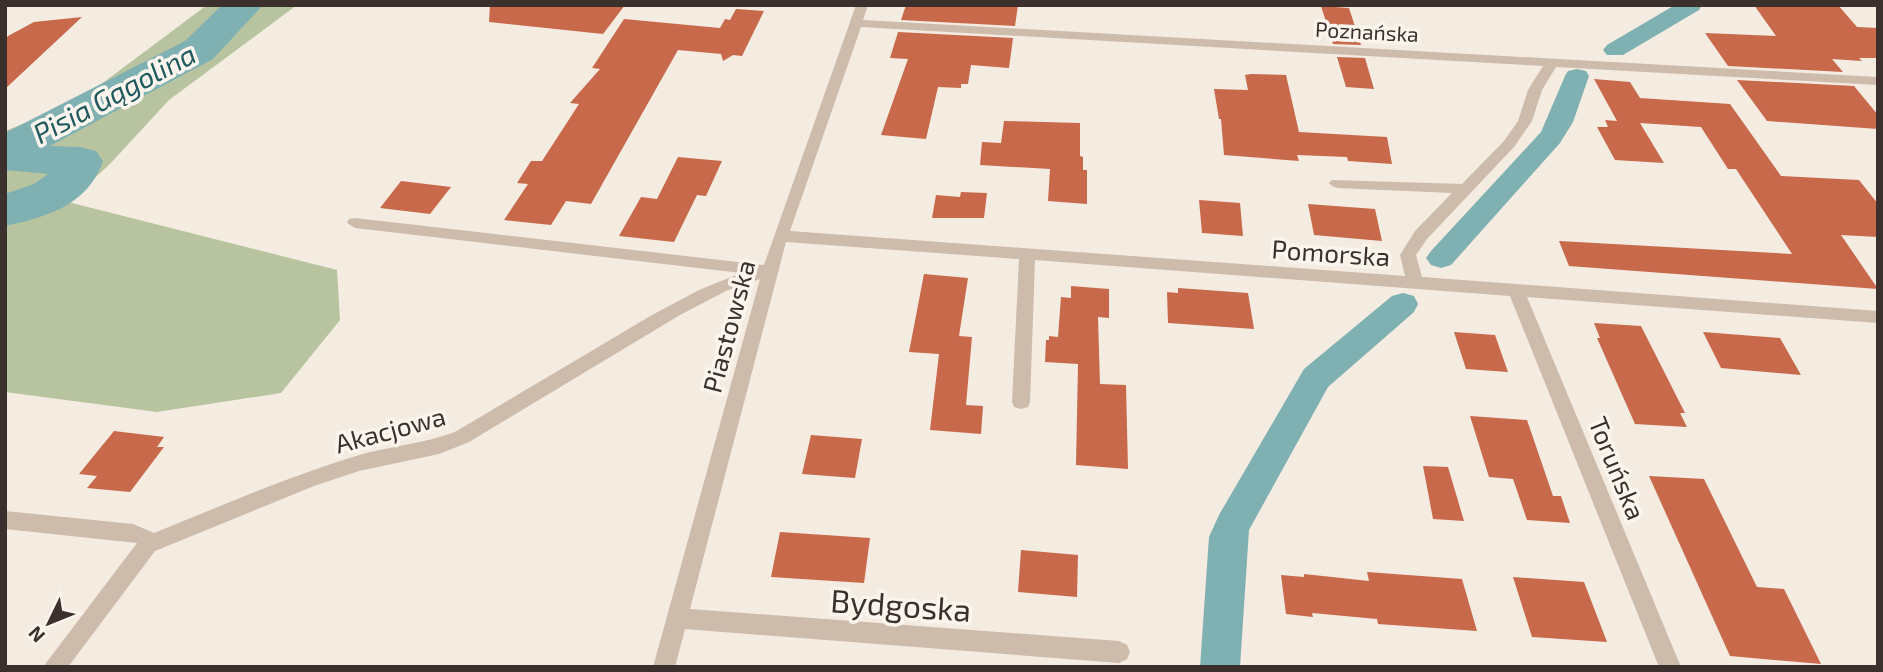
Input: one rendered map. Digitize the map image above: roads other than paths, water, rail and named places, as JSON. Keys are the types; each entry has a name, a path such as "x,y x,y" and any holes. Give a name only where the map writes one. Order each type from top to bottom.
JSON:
{"street":[{"name":"Piastowska","path":"664,667 780,236 862,5"},
{"name":"Poznańska","path":"855,23 1878,80"},
{"path":"1415,282 1408,255 1421,235 1508,144 1525,121 1535,90 1552,62"},
{"path":"1337,183 1466,189"},
{"path":"355,223 770,270"},
{"name":"Pomorska","path":"780,236 1878,317"},
{"path":"1021,402 1027,254"},
{"name":"Akacjowa","path":"148,545 308,480 359,463 439,446 462,437 590,358 696,298 742,277 770,270"},
{"name":"Toruńska","path":"1516,290 1670,667"},
{"path":"5,520 133,533 146,537 148,545 54,667"},
{"name":"Bydgoska","path":"677,618 1119,652"}],"waterway":[{"name":"Pisia Gągolina","path":"5,210 39,200 61,188 70,181 80,161 18,159 11,152 22,142 199,50 244,5"},
{"path":"1615,50 1691,5"},
{"path":"1441,258 1551,137 1560,122 1577,76"},
{"path":"1220,667 1228,537 1232,526 1316,378 1403,304"}]}
